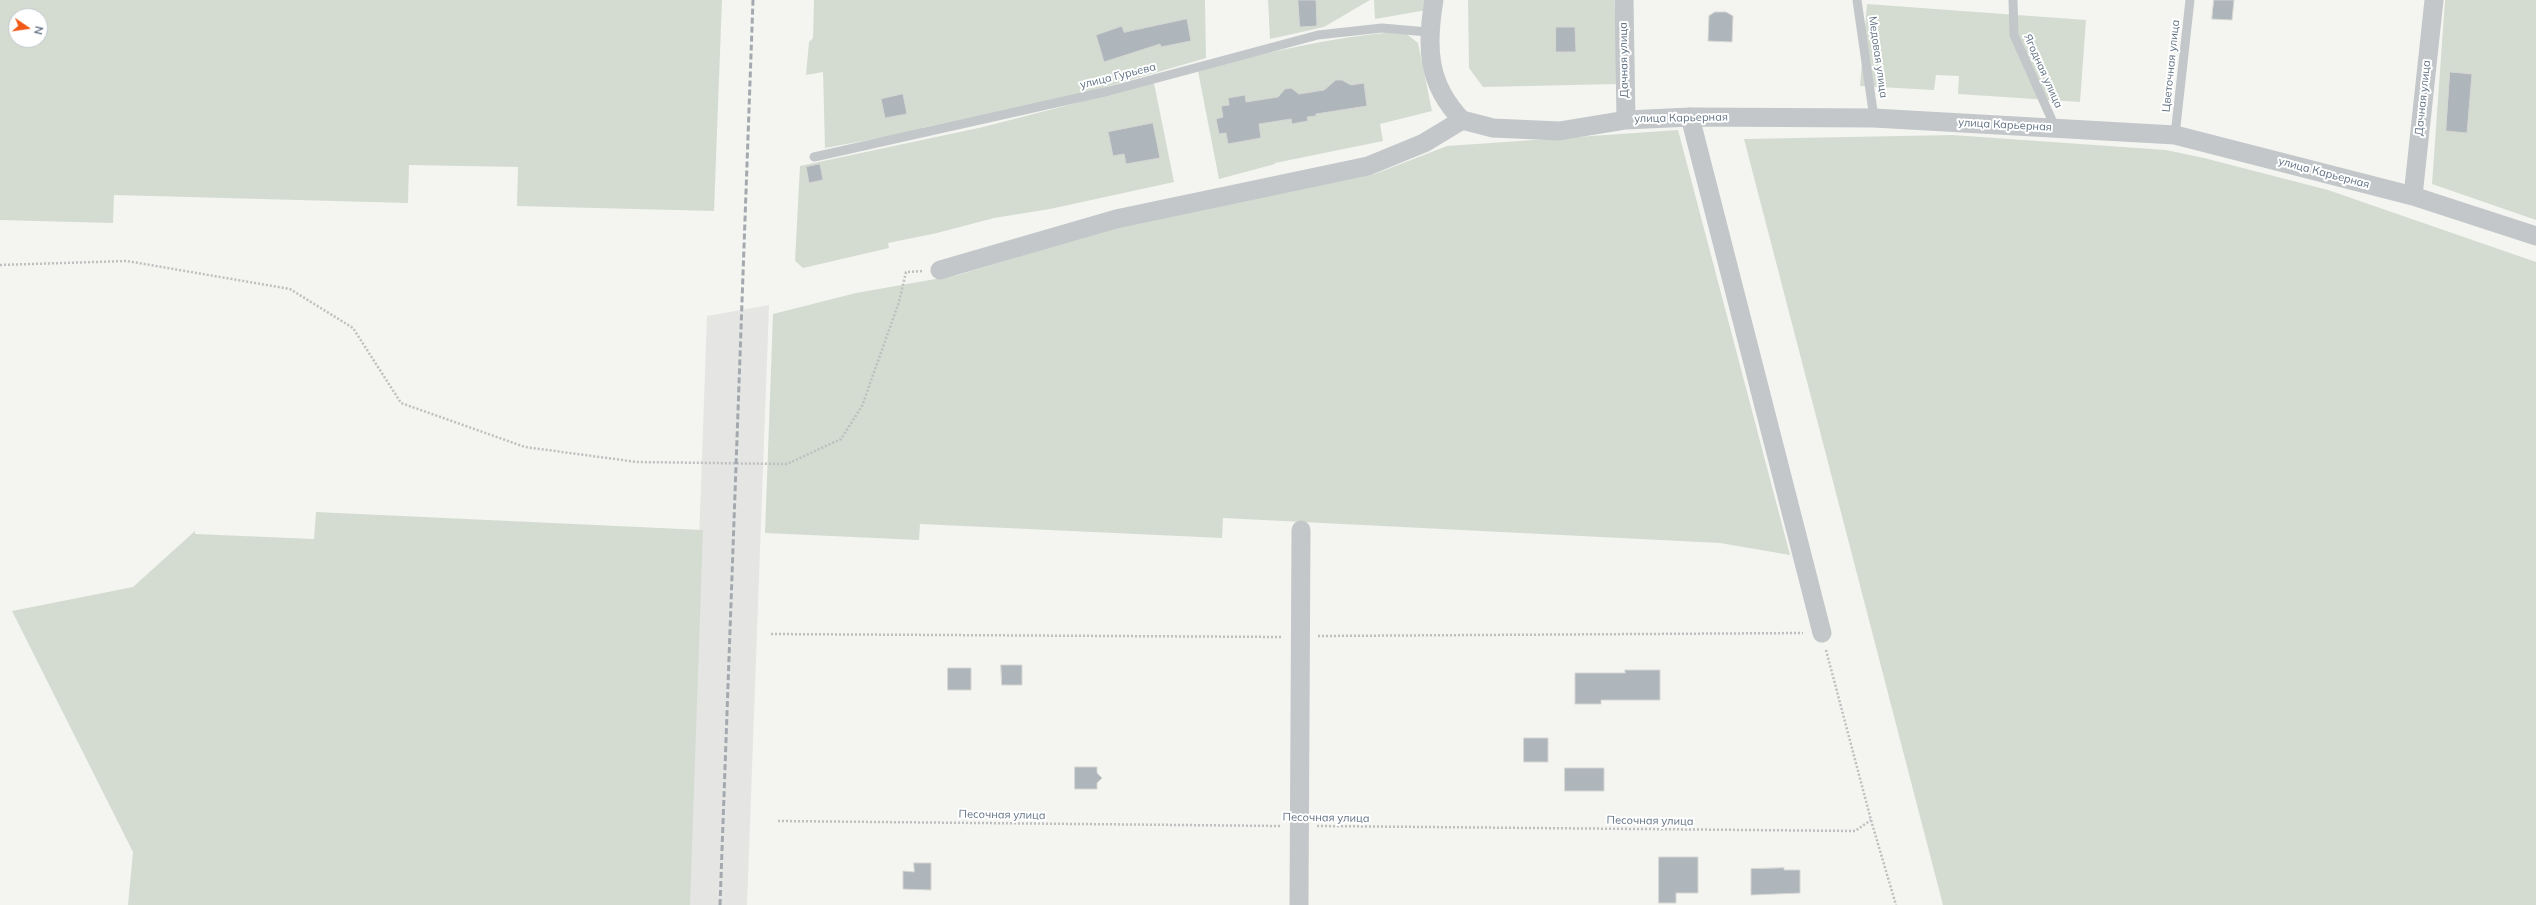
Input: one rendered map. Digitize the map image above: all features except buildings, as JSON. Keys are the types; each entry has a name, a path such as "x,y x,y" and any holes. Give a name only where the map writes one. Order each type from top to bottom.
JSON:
{"street":[{"path":"940,270 1116,219 1368,166 1424,143 1462,120 1446,104 1435,83 1428,32 1434,0"},
{"name":"Дачная улица","path":"1624,0 1626,120"},
{"name":"Дачная улица","path":"2413,196 2434,0"},
{"path":"1690,117 1822,633"},
{"name":"улица Карьерная","path":"1462,120 1493,128 1559,131 1626,120 1690,117 1874,118 2056,127 2175,135 2413,196 2536,236"},
{"path":"1300,905 1301,530"}],"lane":[{"name":"Медовая улица","path":"1857,0 1874,118"},
{"name":"Ягодная улица","path":"2013,0 2014,35 2056,127"},
{"name":"Цветочная улица","path":"2175,135 2190,0"},
{"name":"улица Гурьева","path":"814,157 1109,91 1318,35 1382,28 1428,32"}],"path":[{"path":"0,265 127,261 290,289 353,328 401,403 526,447 637,462 779,464 787,464 840,439 862,406 900,302 906,272 940,270"},
{"path":"1822,633 1871,820 1896,905"},
{"name":"Песочная улица","path":"778,821 1855,831 1871,820"}],"shaded area":[{"path":"0,0 722,0 714,211 517,206 518,167 409,165 408,203 114,195 113,223 0,220"},
{"path":"814,0 1205,0 1206,58 1092,91 922,128 922,130 825,148 823,72 806,75 809,42 813,38"},
{"path":"1268,0 1370,0 1324,27 1270,39"},
{"path":"1374,0 1428,0 1427,10 1375,19"},
{"path":"1468,0 1614,0 1619,84 1483,87 1469,68"},
{"path":"2445,0 2536,0 2536,220 2432,184"},
{"path":"1867,4 2086,20 2080,102 1958,94 1959,76 1936,75 1934,90 1860,86"},
{"path":"1403,31 1418,43 1432,111 1380,124 1383,141 1275,163 1274,160 1275,164 1219,179 1198,71 1299,46 1351,37"},
{"path":"1154,83 1174,182 1050,209 994,218 937,233 888,243 889,248 803,268 795,261 800,166 983,127"},
{"path":"1678,130 1790,555 1720,543 1223,518 1222,538 920,524 919,540 765,533 773,314 856,293 958,275 1114,228 1375,174 1447,146"},
{"path":"1952,135 2166,150 2204,158 2328,190 2536,262 2536,905 1943,905 1744,139"},
{"path":"769,305 747,905 686,905 707,316"},
{"path":"316,512 703,530 690,905 128,905 133,852 12,611 133,587 195,531 195,534 314,539"}],"railway":[{"path":"720,905 753,0"}]}
